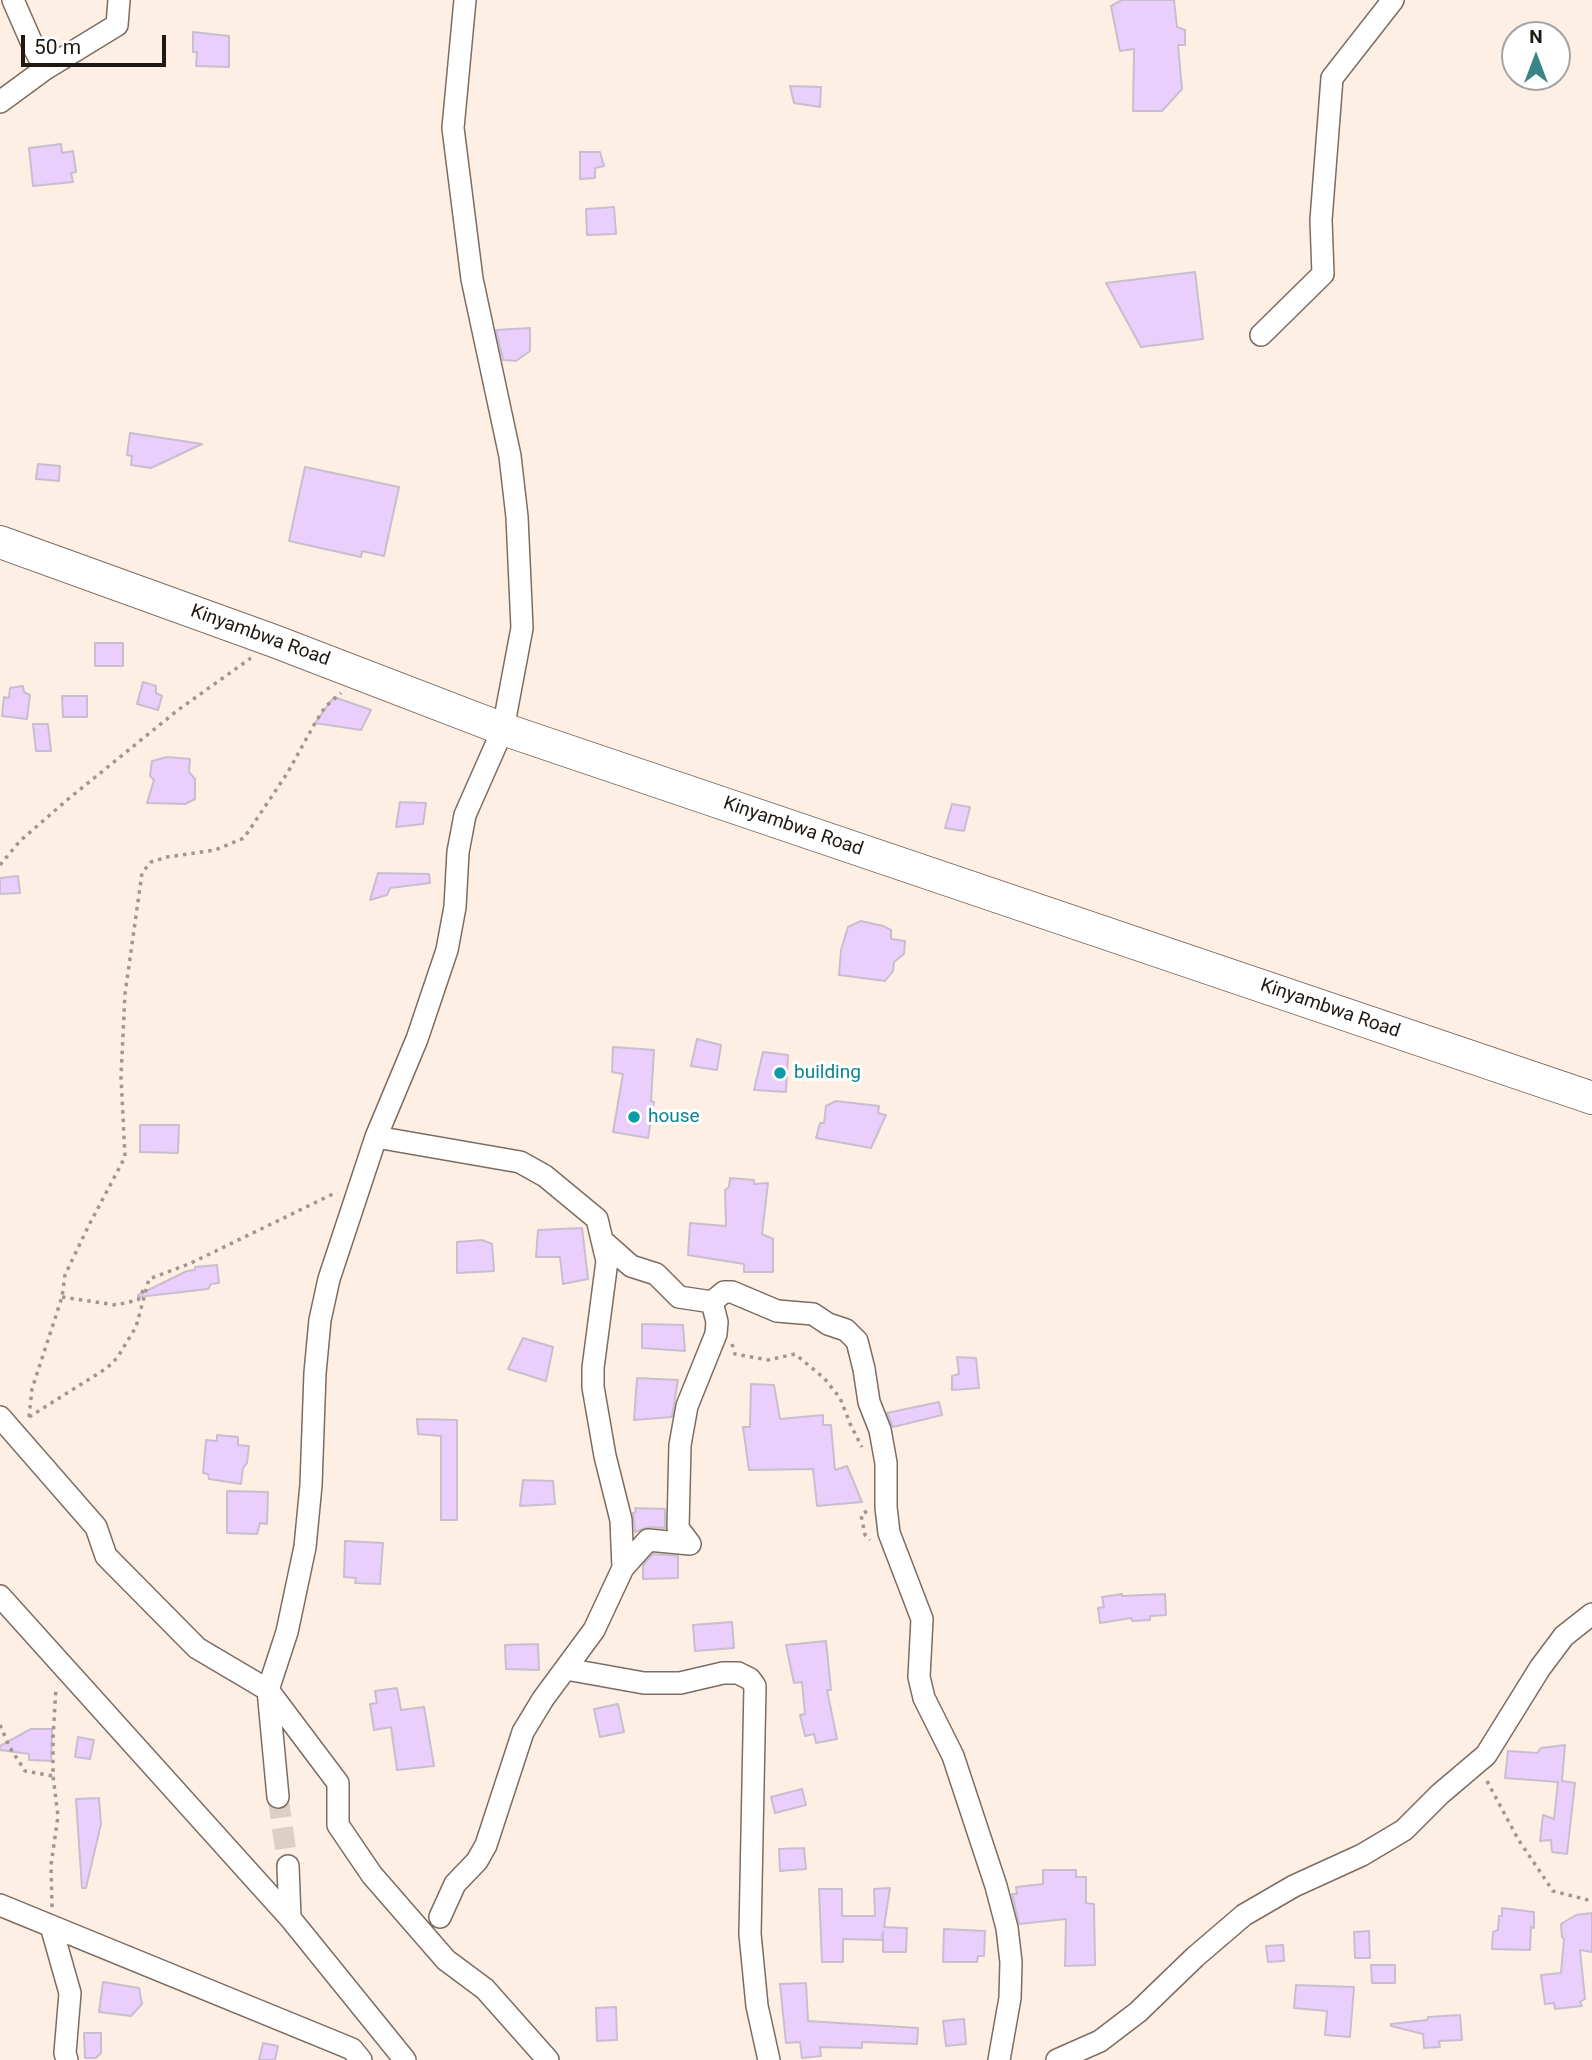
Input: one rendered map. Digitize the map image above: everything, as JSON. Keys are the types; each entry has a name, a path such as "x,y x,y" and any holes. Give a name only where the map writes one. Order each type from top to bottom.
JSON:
{"street":[{"path":"13,0 45,69"},
{"path":"0,102 45,69 117,25 119,0"},
{"path":"278,1797 268,1690 287,1632 305,1547 311,1485 314,1373 320,1320 329,1279 376,1137 416,1039 447,950 465,815 503,729 522,628 522,589 510,456 472,279 453,128 465,0"},
{"path":"1261,335 1323,274 1321,220 1332,78 1393,0"},
{"name":"Kinyambwa Road","path":"0,542 274,641 503,729 1592,1098"},
{"path":"376,1137 520,1162 545,1176 597,1219 607,1261 593,1387 621,1520 624,1568"},
{"path":"604,1242 631,1266 656,1274 679,1297 715,1312"},
{"path":"440,1917 456,1884 477,1861 486,1845 523,1732 543,1699 594,1630 624,1568 648,1540 690,1544 678,1528 680,1445 687,1406 716,1334 715,1312 724,1292 732,1292 777,1311 813,1314 828,1324 846,1330 857,1341 869,1402 880,1430 886,1463 889,1532 920,1608 922,1619 919,1677 924,1698 953,1756 993,1875 1007,1928 1011,1962 1010,1997 999,2060"},
{"path":"0,1417 96,1527 106,1556 197,1648 268,1690 338,1783 338,1825 372,1875 446,1960 485,1989 548,2060"},
{"path":"0,1596 290,1918 405,2060"},
{"path":"1057,2060 1100,2041 1138,2012 1244,1915 1293,1886 1362,1855 1404,1830 1440,1794 1486,1755 1520,1699 1564,1636 1592,1614"},
{"path":"566,1669 644,1683 680,1683 723,1673 738,1673 750,1679 755,1686 750,1934 757,2006 769,2060"},
{"path":"288,1866 290,1918"},
{"path":"0,1905 352,2049 361,2060"},
{"path":"51,1926 70,1993 65,2053 67,2060"}],"path":[{"path":"0,865 20,841 67,800 178,710 274,641"},
{"path":"149,1279 136,1327 117,1358 107,1368 29,1417 32,1389 62,1297 65,1275 125,1157 121,1077 125,994 142,873 151,862 215,849 244,838 282,782 326,707 334,697 365,675"},
{"path":"62,1297 101,1304 138,1300 149,1279 189,1264 362,1180"},
{"path":"715,1312 736,1354 768,1360 795,1354 824,1378 840,1398 862,1448"},
{"path":"886,1491 861,1515 866,1535 871,1541 893,1544"},
{"path":"51,1926 51,1865 58,1815 53,1776 53,1705 59,1662"},
{"path":"0,1724 9,1746 25,1771 53,1776"},
{"path":"1478,1762 1518,1839 1553,1891 1592,1901"}],"building":[{"path":"1122,0 1174,0 1177,27 1185,30 1185,45 1178,45 1182,89 1162,111 1133,111 1134,49 1120,51 1111,6"},
{"path":"193,32 229,36 229,67 196,66 197,52 193,52"},
{"path":"790,86 821,87 820,107 794,103"},
{"path":"61,144 62,153 73,151 76,172 71,173 73,182 33,186 29,148"},
{"path":"580,152 600,152 604,166 595,168 595,178 580,179"},
{"path":"614,207 616,234 587,235 586,209"},
{"path":"1195,272 1203,339 1141,347 1106,283"},
{"path":"530,328 530,351 516,361 503,360 496,330"},
{"path":"130,433 202,444 151,468 131,465 132,456 127,455"},
{"path":"38,464 60,466 59,481 36,479"},
{"path":"305,467 399,487 384,556 362,551 361,557 289,541"},
{"path":"95,643 123,643 123,666 95,666"},
{"path":"143,682 156,686 156,693 162,696 158,710 137,704"},
{"path":"23,686 24,692 30,695 27,719 2,716 4,697 9,698 10,688"},
{"path":"62,696 87,696 87,717 63,717"},
{"path":"334,697 371,710 361,730 315,723"},
{"path":"33,724 48,724 51,751 36,751"},
{"path":"167,757 190,759 189,772 195,779 195,799 185,804 147,803 154,780 150,776 152,761"},
{"path":"400,802 426,803 423,824 396,827"},
{"path":"952,804 970,807 964,831 945,828"},
{"path":"378,873 429,874 430,883 390,888 387,895 370,900"},
{"path":"18,876 20,893 0,894 0,878"},
{"path":"861,921 883,926 891,930 891,939 905,941 904,954 894,962 893,971 885,981 839,975 841,950 848,927"},
{"name":"house","path":"697,1039 721,1045 717,1070 691,1066"},
{"path":"613,1047 654,1050 651,1101 654,1102 648,1138 613,1132 623,1074 612,1072"},
{"path":"763,1052 788,1055 786,1092 754,1090"},
{"path":"836,1101 879,1106 878,1113 886,1115 871,1148 816,1138 820,1123 824,1123 826,1106"},
{"path":"140,1125 179,1125 178,1153 140,1152"},
{"path":"730,1178 754,1180 754,1184 768,1183 762,1234 773,1239 773,1272 744,1272 744,1264 688,1255 690,1223 726,1226 725,1190 729,1187"},
{"path":"582,1228 588,1279 563,1284 560,1257 536,1257 538,1230"},
{"path":"482,1240 492,1244 494,1271 457,1273 457,1242"},
{"path":"217,1265 219,1283 211,1284 208,1289 138,1297 187,1271 195,1270 195,1267"},
{"path":"642,1324 683,1325 685,1351 642,1348"},
{"path":"523,1338 553,1347 546,1381 508,1369"},
{"path":"957,1357 976,1358 979,1388 952,1390 952,1376 959,1374"},
{"path":"637,1378 678,1380 672,1417 634,1420"},
{"path":"751,1384 774,1385 780,1419 823,1415 823,1425 831,1425 835,1470 847,1466 862,1502 817,1506 813,1469 749,1470 743,1427 750,1427"},
{"path":"939,1402 942,1415 893,1427 887,1413"},
{"path":"417,1419 457,1420 457,1520 441,1520 441,1436 418,1434"},
{"path":"217,1435 238,1437 238,1445 249,1446 241,1484 209,1479 208,1474 203,1473 206,1440 217,1441"},
{"path":"523,1480 553,1481 555,1504 520,1506"},
{"path":"227,1491 268,1492 267,1524 260,1523 257,1534 227,1533"},
{"path":"635,1508 665,1509 665,1528 649,1527 635,1532"},
{"path":"345,1541 383,1543 380,1584 355,1583 356,1578 344,1577"},
{"path":"653,1554 678,1556 678,1578 643,1579 643,1565"},
{"path":"1165,1594 1166,1615 1150,1616 1150,1620 1132,1621 1131,1618 1100,1623 1098,1608 1104,1607 1102,1597"},
{"path":"732,1622 734,1648 695,1651 693,1625"},
{"path":"826,1641 831,1690 827,1690 837,1739 816,1743 814,1734 805,1736 800,1715 805,1714 802,1682 794,1683 786,1645"},
{"path":"538,1644 539,1670 506,1669 505,1645"},
{"path":"397,1688 401,1710 424,1707 434,1766 397,1770 391,1727 374,1730 370,1704 377,1703 375,1691"},
{"path":"618,1704 624,1732 600,1737 594,1709"},
{"path":"31,1729 52,1729 51,1761 29,1760 29,1754 0,1750 0,1746"},
{"path":"78,1737 94,1740 90,1759 75,1757"},
{"path":"1565,1745 1562,1781 1575,1783 1567,1854 1552,1852 1551,1840 1540,1841 1543,1815 1554,1819 1558,1782 1505,1778 1508,1751 1537,1753 1541,1748"},
{"path":"802,1789 806,1805 775,1813 771,1797"},
{"path":"99,1798 101,1824 86,1888 82,1888 76,1799"},
{"path":"804,1848 806,1869 780,1871 779,1849"},
{"path":"1043,1870 1076,1870 1076,1877 1086,1877 1086,1903 1094,1904 1095,1965 1065,1966 1066,1919 1019,1924 1012,1894 1017,1894 1016,1887 1043,1884"},
{"path":"890,1888 884,1927 907,1928 906,1952 883,1952 883,1932 882,1940 843,1939 843,1962 822,1962 819,1889 842,1889 842,1916 875,1916 874,1889"},
{"path":"1502,1908 1534,1912 1530,1950 1492,1949 1493,1932 1498,1930"},
{"path":"1592,1913 1592,1952 1580,1950 1585,1999 1580,2002 1582,2006 1555,2009 1554,2003 1545,2004 1541,1975 1561,1973 1564,1939 1561,1924 1576,1915"},
{"path":"944,1929 985,1931 984,1956 978,1956 977,1962 943,1962"},
{"path":"1369,1931 1370,1958 1355,1958 1354,1932"},
{"path":"1283,1945 1284,1961 1268,1962 1266,1946"},
{"path":"1371,1965 1395,1965 1395,1983 1372,1983"},
{"path":"103,1982 139,1988 142,2004 131,2016 99,2012"},
{"path":"806,1983 808,2021 918,2028 917,2044 862,2042 862,2048 820,2047 821,2056 802,2058 800,2042 786,2043 780,1984"},
{"path":"1296,1985 1354,1987 1350,2037 1325,2035 1327,2011 1294,2008"},
{"path":"616,2007 617,2040 597,2041 596,2008"},
{"path":"1460,2015 1462,2040 1439,2041 1440,2047 1424,2048 1423,2034 1391,2026 1427,2020 1428,2017"},
{"path":"964,2019 966,2044 946,2046 943,2021"},
{"path":"84,2033 101,2033 101,2053 96,2058 85,2058"},
{"path":"263,2043 278,2046 275,2060 259,2060"}],"tunnel":[{"path":"278,1797 288,1866"}],"place":[{"name":"building","path":"780,1073"},
{"name":"house","path":"634,1117"}]}
